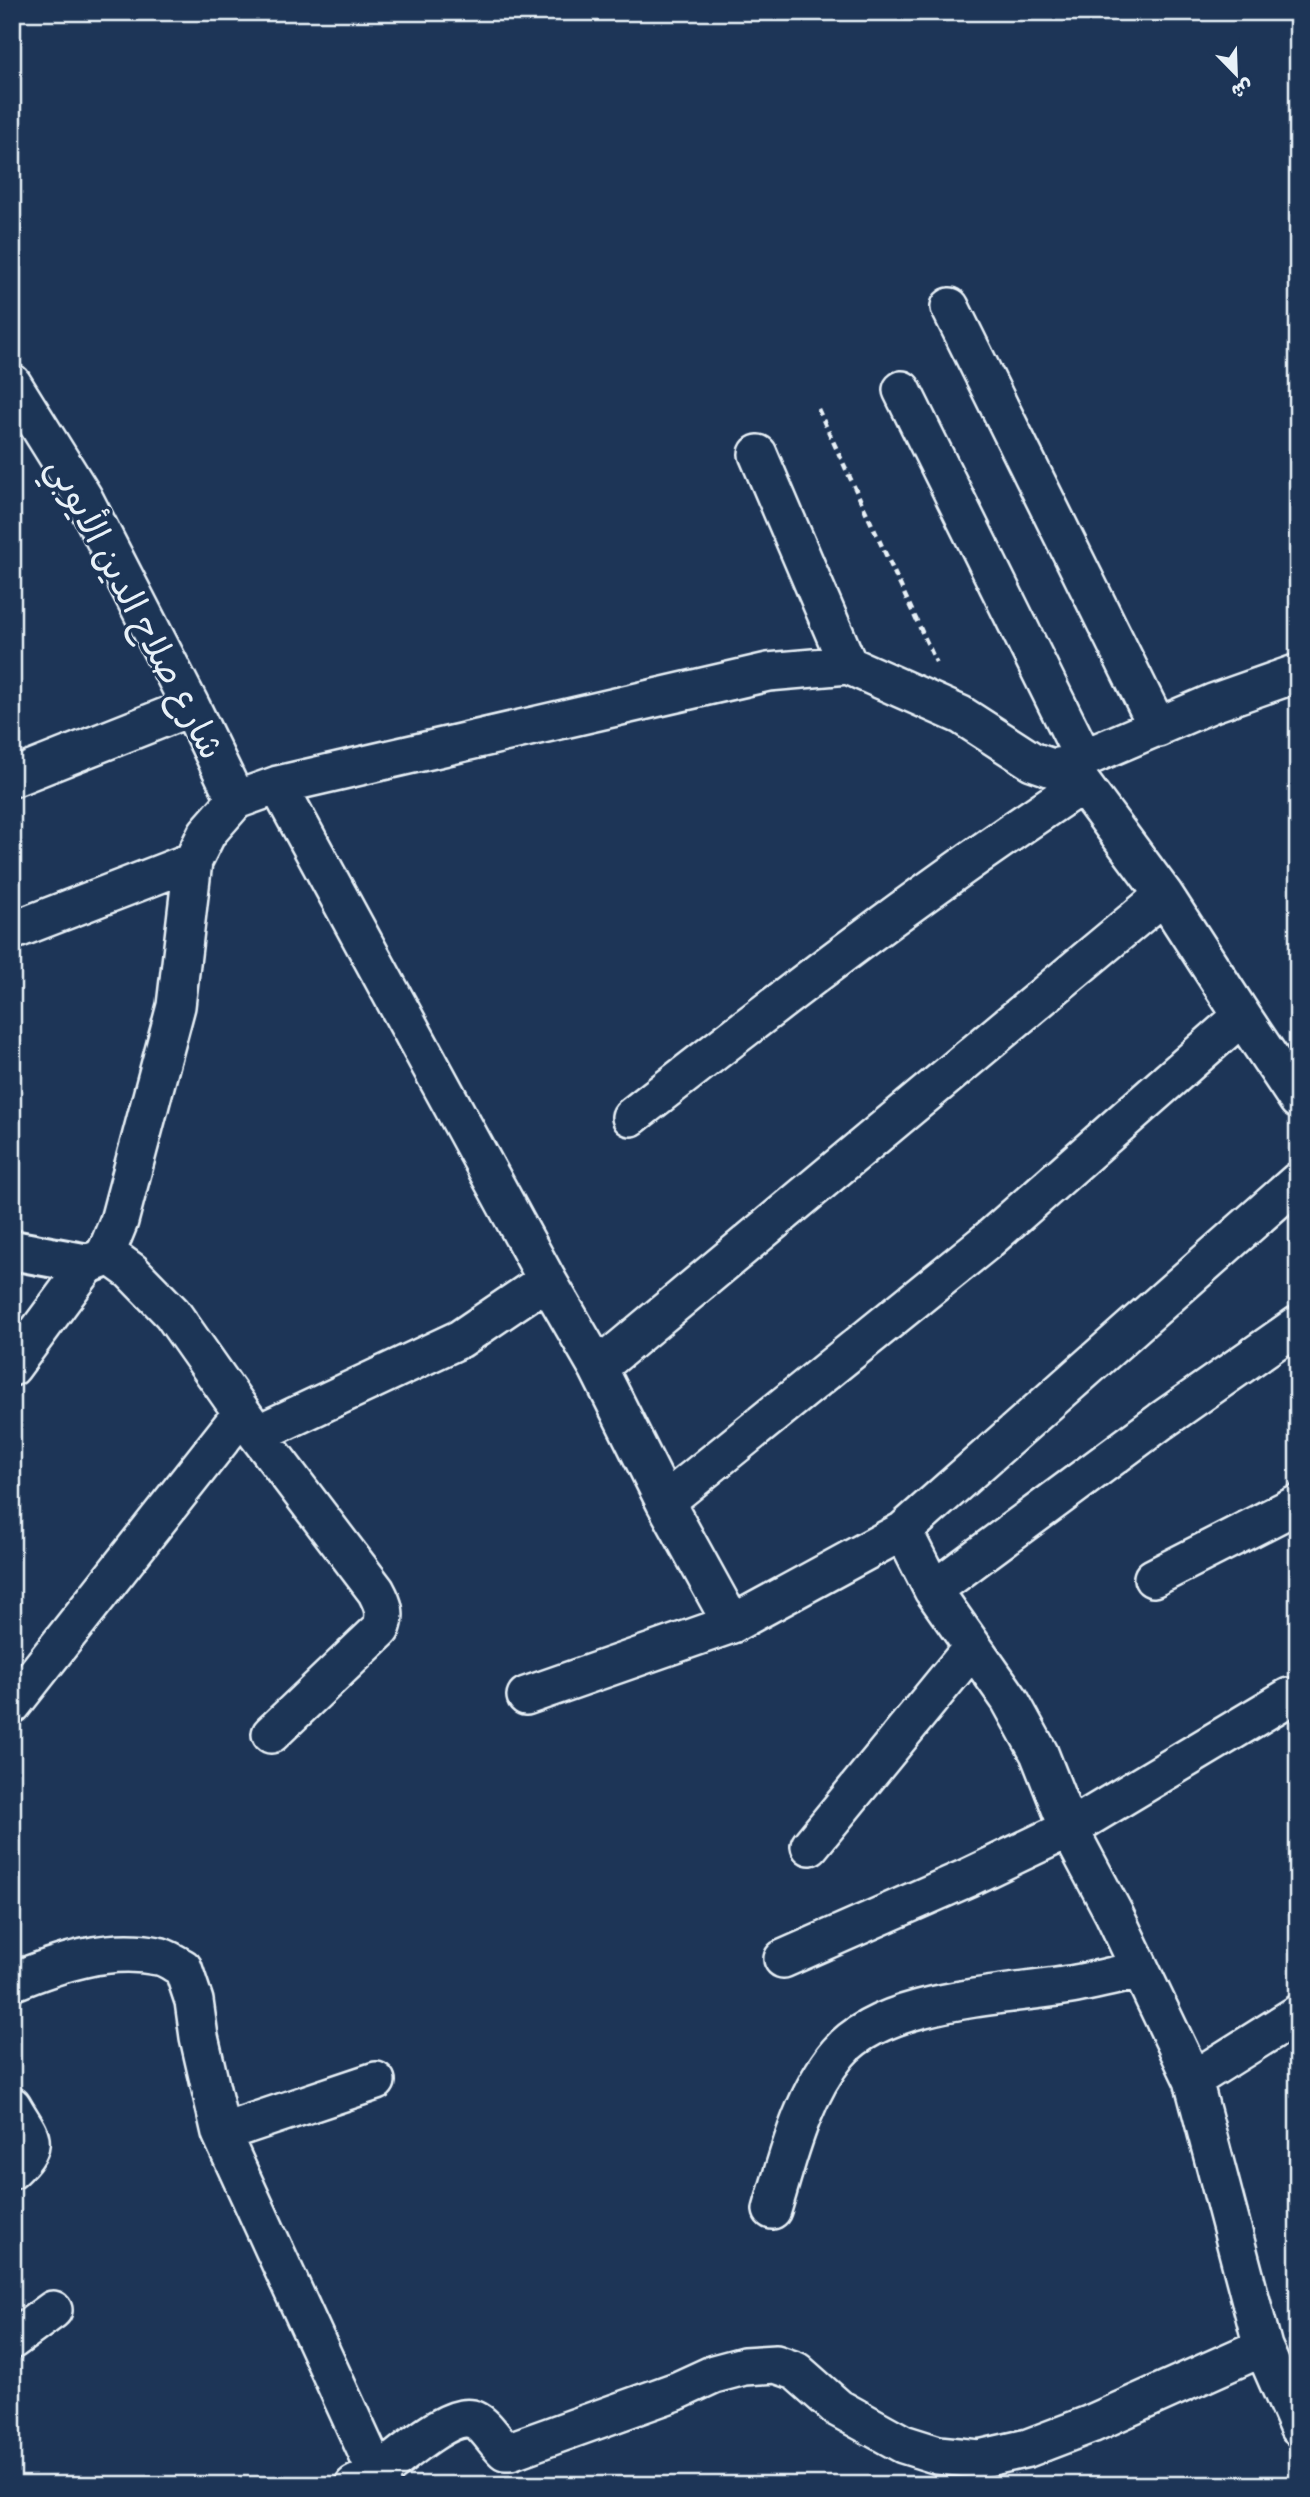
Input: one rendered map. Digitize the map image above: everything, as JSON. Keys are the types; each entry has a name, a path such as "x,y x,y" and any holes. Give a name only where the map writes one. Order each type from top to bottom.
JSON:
{"street":[{"path":"950,307 1158,728"},
{"name":"شارع صلاح الدين الأيوبي","path":"12,383 83,497 236,800"},
{"path":"902,390 1078,770 1164,895 1298,1100"},
{"path":"758,454 848,664"},
{"path":"12,1367 97,1258 119,1221 176,1006 193,861 207,833 236,800 278,785 768,672 848,664 961,715 1032,761 1052,768 1078,770"},
{"path":"631,1117 834,958 978,853 1078,770 1213,703 1298,673"},
{"path":"12,778 191,707"},
{"path":"278,785 547,1280 598,1368 665,1502 732,1624"},
{"path":"12,931 193,861"},
{"path":"598,1368 1164,895"},
{"path":"665,1502 986,1242 1242,1016"},
{"path":"526,1696 732,1624 903,1531 1298,1181"},
{"path":"12,1250 97,1258 131,1271 172,1313 249,1424 376,1591 383,1605 385,1619 381,1629 271,1734"},
{"path":"12,1705 249,1424 460,1339 547,1280"},
{"path":"933,1590 1161,1421 1298,1325"},
{"path":"1153,1578 1298,1504"},
{"path":"903,1531 933,1590 1010,1700 1039,1753 1069,1829 1114,1914 1193,2080 1263,2347 1294,2409"},
{"path":"810,1846 972,1648"},
{"path":"783,1959 967,1878 1069,1829 1289,1697"},
{"path":"12,1982 48,1967 105,1953 160,1956 183,1968 194,2001 199,2036 221,2133 370,2481 440,2428 461,2417 477,2420 505,2451 510,2451 677,2391 714,2374 744,2367 776,2364 796,2371 838,2408 903,2444 938,2455 979,2459 1028,2448 1091,2424 1263,2347"},
{"path":"772,2210 797,2128 821,2080 839,2053 853,2040 885,2021 927,2008 1076,1984 1139,1970"},
{"path":"1193,2080 1298,2014"},
{"path":"221,2133 376,2081"},
{"path":"12,2106 31,2139 32,2147 12,2171"},
{"path":"12,2340 53,2310"}],"path":[{"path":"818,409 961,715"}]}
